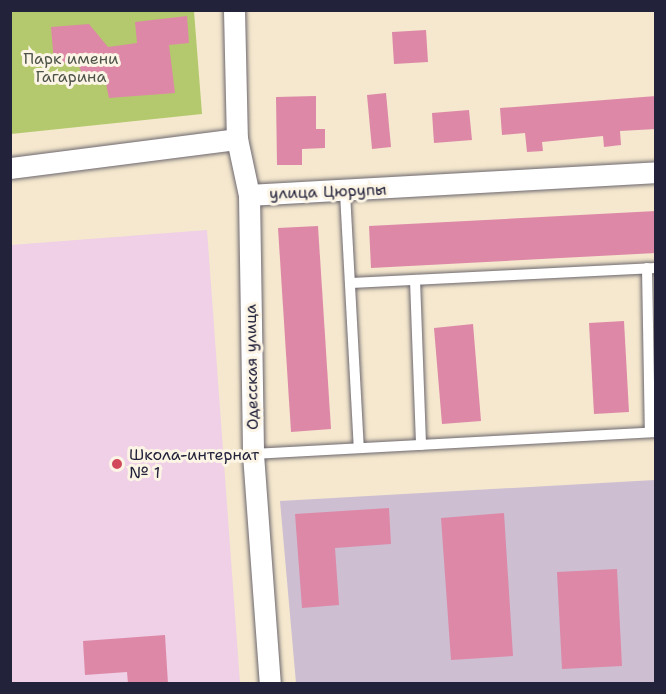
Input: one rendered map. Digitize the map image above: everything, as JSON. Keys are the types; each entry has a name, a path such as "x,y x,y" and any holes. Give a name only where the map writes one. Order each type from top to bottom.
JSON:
{"street":[{"path":"10,168 237,139 234,10"},
{"name":"улица Цюрупы","path":"237,139 249,195 345,193 656,172"},
{"name":"Одесская улица","path":"249,195 253,454 270,684"}],"lane":[{"path":"345,193 359,448"},
{"path":"253,454 653,432 651,268 351,283"},
{"path":"415,280 421,445"}],"shaded area":[{"name":"Школа-интернат № 1","path":"207,230 240,683 11,684 11,245"},
{"path":"655,480 655,683 296,683 280,501"}],"green space":[{"name":"Парк имени Гагарина","path":"10,11 194,11 202,114 11,134"}],"building":[{"path":"187,16 189,43 169,45 175,93 109,98 106,84 84,78 77,62 54,63 51,27 89,24 108,47 137,43 135,22"},
{"path":"426,30 428,62 394,64 392,32"},
{"path":"386,93 391,147 372,149 367,95"},
{"path":"316,96 316,129 325,129 325,148 302,149 302,165 277,165 276,97"},
{"path":"656,96 656,129 620,131 621,145 604,147 603,136 542,142 543,151 527,152 525,133 502,135 500,108"},
{"path":"469,110 472,140 434,143 432,113"},
{"path":"656,211 656,253 371,268 369,226"},
{"path":"318,226 331,429 291,432 278,228"},
{"path":"624,321 629,412 594,414 589,323"},
{"path":"473,324 481,421 442,424 434,328"},
{"path":"389,508 391,544 335,548 339,605 302,608 295,514"},
{"path":"504,513 513,656 451,660 441,518"},
{"path":"617,569 622,666 562,669 557,572"},
{"path":"165,635 168,684 128,684 127,672 85,675 83,641"}],"place":[{"name":"Школа-интернат № 1","path":"117,464"}]}
